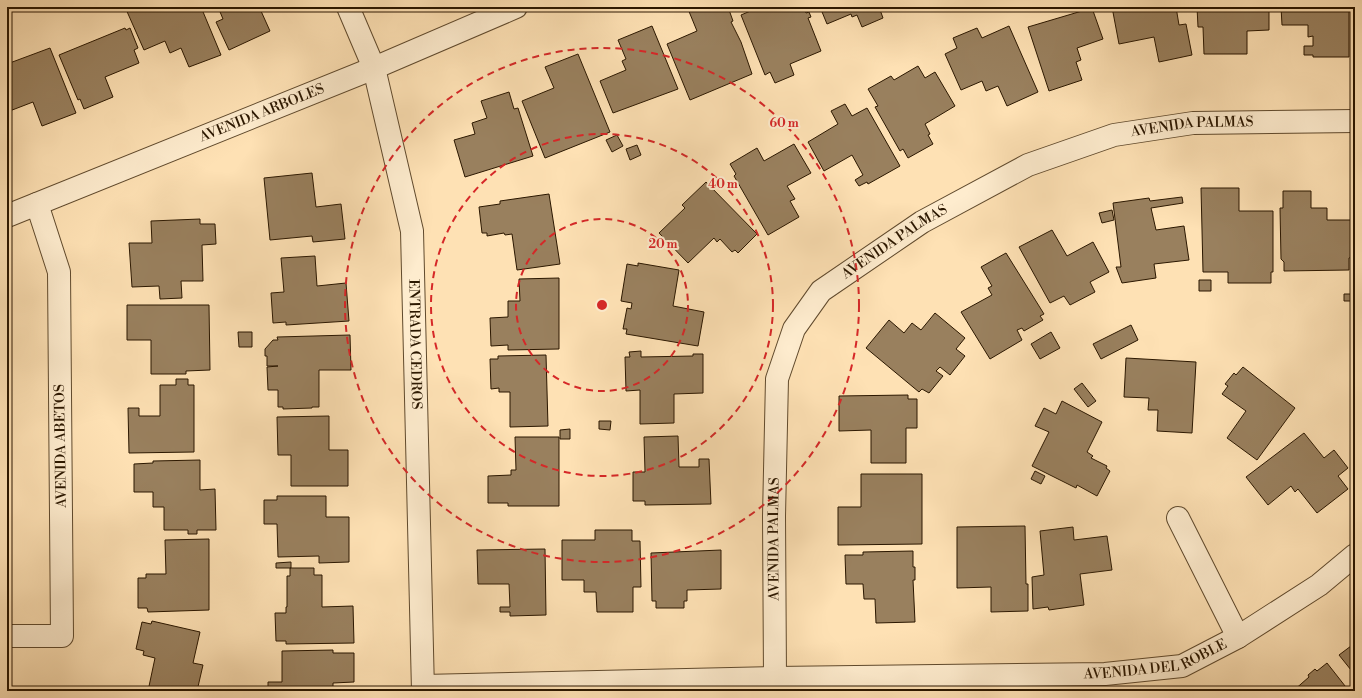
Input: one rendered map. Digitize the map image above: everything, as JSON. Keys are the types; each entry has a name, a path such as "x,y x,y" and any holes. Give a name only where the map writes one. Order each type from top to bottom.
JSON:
{"street":[{"name":"ENTRADA CEDROS","path":"348,7 374,68 412,231 423,688"},
{"name":"AVENIDA ARBOLES","path":"7,216 374,68 516,7"},
{"name":"AVENIDA PALMAS","path":"775,678 774,516 777,379 794,329 820,290 922,222 1022,168 1114,134 1193,123 1355,120"},
{"name":"AVENIDA ABETOS","path":"7,636 62,636 59,272 37,204"},
{"name":"AVENIDA DEL ROBLE","path":"1178,518 1238,637"},
{"name":"AVENIDA DEL ROBLE","path":"423,688 775,678 1105,674 1182,666 1238,637 1319,585 1355,555"}],"building":[{"path":"125,7 201,7 221,55 189,67 181,48 170,53 165,41 144,50"},
{"path":"218,7 271,7 261,11 270,31 229,50 216,22 223,19"},
{"path":"694,7 728,7 733,21 731,22 741,42 752,74 690,100 667,44 697,31 688,9"},
{"path":"760,7 804,7 806,13 809,12 811,17 808,18 821,51 790,64 794,75 775,83 770,72 765,75 741,15"},
{"path":"820,7 879,7 883,18 862,27 857,15 852,17 851,14 827,24"},
{"path":"1112,7 1176,7 1179,25 1186,24 1192,55 1159,62 1154,37 1119,44"},
{"path":"1197,7 1269,7 1269,30 1247,31 1247,54 1204,54 1203,27 1198,27"},
{"path":"1281,7 1349,7 1349,57 1313,57 1313,55 1304,55 1304,46 1313,46 1313,36 1308,37 1308,25 1282,25"},
{"path":"1092,8 1103,39 1077,48 1081,60 1076,62 1082,80 1049,91 1028,27"},
{"path":"652,26 678,89 613,113 600,81 626,70 622,61 626,59 618,40"},
{"path":"1009,26 1038,92 1007,106 998,86 986,91 982,81 961,90 945,54 957,48 953,38 977,28 982,38"},
{"path":"125,28 126,30 130,28 138,48 134,50 139,63 105,77 113,97 84,109 80,99 78,100 59,55"},
{"path":"50,48 76,113 42,126 33,102 7,112 7,64"},
{"path":"578,54 610,132 545,158 522,101 554,88 545,67"},
{"path":"918,66 925,78 935,72 955,106 925,124 930,134 928,135 933,144 908,158 903,149 900,151 875,107 878,106 868,89 891,76 894,80"},
{"path":"509,92 514,109 518,108 533,156 465,177 454,140 475,134 472,123 487,118 481,101"},
{"path":"845,104 852,116 867,108 900,166 868,184 867,182 859,186 855,180 863,175 852,155 824,171 808,142 838,124 831,111"},
{"path":"617,135 623,146 612,152 606,140"},
{"path":"794,144 811,173 787,186 795,199 790,201 799,217 768,235 734,176 736,174 730,164 757,148 764,161"},
{"path":"637,145 641,155 630,160 626,149"},
{"path":"312,173 316,207 341,204 345,239 313,242 312,236 270,240 264,178"},
{"path":"706,182 757,234 738,253 735,250 732,252 720,239 717,242 714,238 688,263 659,233 685,208 682,205"},
{"path":"1201,188 1239,188 1239,211 1273,211 1273,272 1271,272 1271,283 1228,283 1228,272 1203,272"},
{"path":"1283,191 1311,191 1311,208 1327,208 1327,220 1351,220 1351,237 1354,237 1355,256 1349,258 1349,270 1284,271 1284,262 1281,259 1280,208 1283,208"},
{"path":"549,194 560,264 517,270 512,234 505,235 504,233 487,236 487,233 482,233 479,207 500,204 500,201"},
{"path":"1182,197 1183,203 1151,208 1156,230 1184,226 1189,260 1154,264 1156,278 1122,283 1116,267 1121,267 1113,203 1149,198 1150,201"},
{"path":"1112,210 1114,220 1102,223 1099,213"},
{"path":"200,219 200,224 215,224 216,244 202,245 203,281 181,281 182,298 160,299 159,286 132,287 129,243 152,243 151,221"},
{"path":"1052,230 1067,256 1093,242 1109,272 1090,282 1095,292 1070,305 1064,296 1050,303 1019,247"},
{"path":"1006,253 1044,314 1040,316 1043,320 1024,331 1022,328 1017,330 1022,340 990,359 961,312 992,295 988,288 992,286 981,267"},
{"path":"315,256 317,286 346,283 349,321 286,325 286,322 273,323 271,293 284,292 281,258"},
{"path":"638,263 679,270 673,306 704,312 698,346 626,334 627,329 623,329 627,308 631,309 632,303 621,301 627,264 638,266"},
{"path":"559,278 559,349 508,350 508,345 491,346 490,318 508,317 508,301 520,301 519,279"},
{"path":"1199,280 1211,280 1211,291 1199,291"},
{"path":"1344,294 1355,294 1355,301 1344,301"},
{"path":"127,305 209,305 210,370 186,371 186,374 151,374 151,340 127,340"},
{"path":"935,313 965,338 956,349 965,356 950,375 940,367 936,371 943,376 929,393 922,389 919,392 866,348 889,320 904,333 912,323 921,330"},
{"path":"1131,325 1138,340 1101,359 1093,344"},
{"path":"238,332 252,332 252,347 239,347"},
{"path":"1051,332 1060,348 1040,359 1031,344"},
{"path":"350,335 351,370 319,370 319,407 283,409 283,407 278,407 278,390 268,390 267,367 278,366 267,366 267,356 265,356 265,349 273,340 278,340 277,337"},
{"path":"641,351 641,357 693,356 693,354 703,354 703,393 674,394 674,423 640,424 640,390 626,391 625,357 630,357 629,352"},
{"path":"546,355 548,426 510,427 510,392 499,392 499,388 491,389 490,359 498,359 498,356"},
{"path":"1126,358 1196,362 1192,433 1157,431 1158,410 1148,410 1149,398 1124,397"},
{"path":"1243,367 1295,408 1257,460 1227,438 1246,411 1222,394 1228,386 1225,384 1234,373 1236,375"},
{"path":"176,379 188,379 188,385 194,385 194,452 129,453 128,408 139,408 139,416 160,416 160,385 176,385"},
{"path":"1082,383 1096,401 1088,407 1074,389"},
{"path":"908,395 908,399 917,399 917,428 906,428 906,463 871,463 871,430 839,431 839,396"},
{"path":"1062,401 1102,422 1087,452 1093,456 1091,458 1107,466 1106,468 1110,471 1097,496 1077,485 1076,488 1032,466 1049,432 1035,426 1044,408 1056,414"},
{"path":"329,416 329,450 348,450 348,486 291,486 291,455 278,455 277,417"},
{"path":"599,421 611,421 610,430 599,429"},
{"path":"570,429 570,439 560,439 560,430"},
{"path":"1304,433 1324,458 1334,450 1348,468 1338,476 1348,489 1317,513 1298,489 1295,492 1291,486 1268,505 1246,477"},
{"path":"678,436 679,467 699,467 699,459 709,459 711,504 645,505 645,501 633,501 633,472 645,472 644,437"},
{"path":"515,437 559,437 559,506 508,506 508,503 488,503 488,476 511,475 511,470 516,470"},
{"path":"200,460 200,490 215,489 216,530 197,530 197,534 188,534 188,530 164,530 164,507 153,507 153,492 134,492 134,464 153,463 153,461"},
{"path":"1035,471 1045,476 1041,484 1031,479"},
{"path":"861,474 922,474 922,544 838,545 838,507 861,507"},
{"path":"277,496 326,496 326,517 349,517 349,562 319,563 319,556 278,557 277,524 264,524 264,500 277,500"},
{"path":"1025,526 1028,611 991,612 991,587 957,588 957,527"},
{"path":"1073,527 1074,540 1107,536 1112,570 1080,574 1084,605 1049,610 1048,607 1033,609 1032,577 1044,575 1040,531"},
{"path":"595,530 632,530 632,541 640,541 641,587 633,587 633,612 597,612 596,592 584,592 584,580 562,580 562,540 595,540"},
{"path":"209,539 209,610 148,612 147,608 138,608 138,578 146,578 146,574 166,574 165,540"},
{"path":"545,549 546,615 510,616 510,612 500,612 500,607 510,607 509,584 478,584 477,550"},
{"path":"721,550 721,589 687,590 687,601 684,601 684,608 656,608 656,601 652,601 651,553"},
{"path":"913,551 913,567 915,567 915,580 913,580 915,622 876,623 875,599 864,599 863,584 846,584 845,555 863,555 863,552"},
{"path":"291,562 291,568 276,568 276,563"},
{"path":"290,568 314,568 314,575 322,575 322,607 353,606 354,643 286,644 286,641 276,641 275,613 286,613 287,576 290,576"},
{"path":"152,621 200,632 193,663 203,665 197,691 148,691 155,658 143,655 144,651 136,649 142,622 151,624"},
{"path":"1355,643 1355,675 1339,655"},
{"path":"333,650 333,653 354,653 354,682 333,683 333,687 326,687 326,691 268,691 268,682 282,682 282,651"},
{"path":"1327,663 1349,691 1293,691 1309,677 1308,675 1315,669 1317,671"}]}
